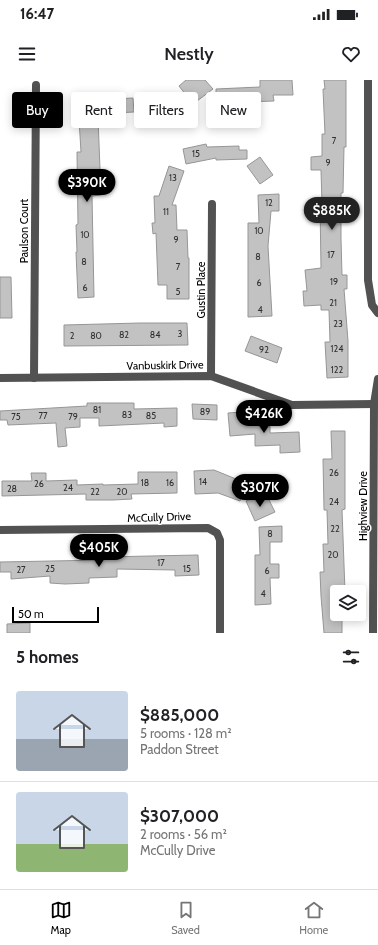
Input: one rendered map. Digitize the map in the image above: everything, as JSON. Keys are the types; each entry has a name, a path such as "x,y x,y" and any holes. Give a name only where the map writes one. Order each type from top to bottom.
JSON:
{"street":[{"path":"368,80 368,280 372,305 378,313"},
{"name":"Paulson Court","path":"34,378 36,85"},
{"name":"Gustin Place","path":"211,376 212,204"},
{"name":"Vanbuskirk Drive","path":"0,378 211,376 292,405 374,404"},
{"name":"Highview Drive","path":"373,633 374,404 378,379"},
{"name":"McCully Drive","path":"0,530 208,528 217,533 221,545 220,633"}],"building":[{"path":"186,80 205,80 213,89 206,92 206,94 198,100 198,92 184,92 179,86"},
{"path":"260,80 292,80 293,95 273,95 274,101 261,101 261,92 216,92 216,89 260,87"},
{"path":"324,80 346,80 346,147 344,147 343,193 341,193 341,239 342,275 347,275 347,289 344,289 348,341 348,377 327,378 325,342 330,342 329,310 321,310 321,305 304,306 303,291 307,291 305,270 321,268 321,170 311,170 311,157 322,156 322,134 325,134"},
{"path":"126,98 133,98 134,112 126,112"},
{"path":"80,128 98,128 101,195 92,196 94,297 78,298 76,252 76,225 78,224 77,152 81,152"},
{"path":"206,144 207,147 239,146 239,150 247,150 247,159 216,160 216,158 186,164 183,149"},
{"path":"260,157 273,175 260,184 247,166"},
{"path":"169,166 184,171 172,205 176,205 177,230 187,230 189,299 167,299 167,285 158,285 156,233 153,234 152,223 155,223 154,196 159,196"},
{"path":"279,194 279,211 271,211 268,246 272,316 248,317 248,223 259,223 258,195"},
{"path":"0,277 11,277 12,318 0,318"},
{"path":"187,323 188,345 64,346 64,325"},
{"path":"251,336 282,348 277,363 245,351"},
{"path":"87,403 134,403 134,409 177,408 177,426 164,427 164,423 99,426 99,418 80,418 80,427 65,428 67,446 58,447 56,423 8,425 7,420 0,420 0,411 87,406"},
{"path":"192,404 217,405 217,420 193,419"},
{"path":"243,412 244,424 270,423 270,433 299,432 300,452 280,453 280,445 255,446 255,434 230,436 228,413"},
{"path":"331,431 345,431 345,509 342,510 345,585 330,585 330,621 342,621 342,633 324,633 321,596 320,572 324,572 323,544 328,544 327,510 324,510 323,459 332,459"},
{"path":"214,470 236,479 234,484 244,489 240,501 218,493 195,494 194,471"},
{"path":"138,472 177,472 177,493 131,494 132,499 113,500 86,500 86,494 2,496 2,481 32,481 31,473 46,473 46,481 77,480 77,485 103,485 138,484"},
{"path":"257,496 260,501 268,498 275,512 255,521 246,501"},
{"path":"282,526 282,542 270,542 270,564 279,564 279,578 270,578 271,604 255,605 255,555 260,555 259,527"},
{"path":"198,555 199,575 175,576 175,570 117,569 117,577 89,578 89,583 65,584 50,583 50,576 11,579 11,572 0,572 0,562 103,560 103,557"},
{"path":"30,623 30,633 7,633 7,624"}]}
